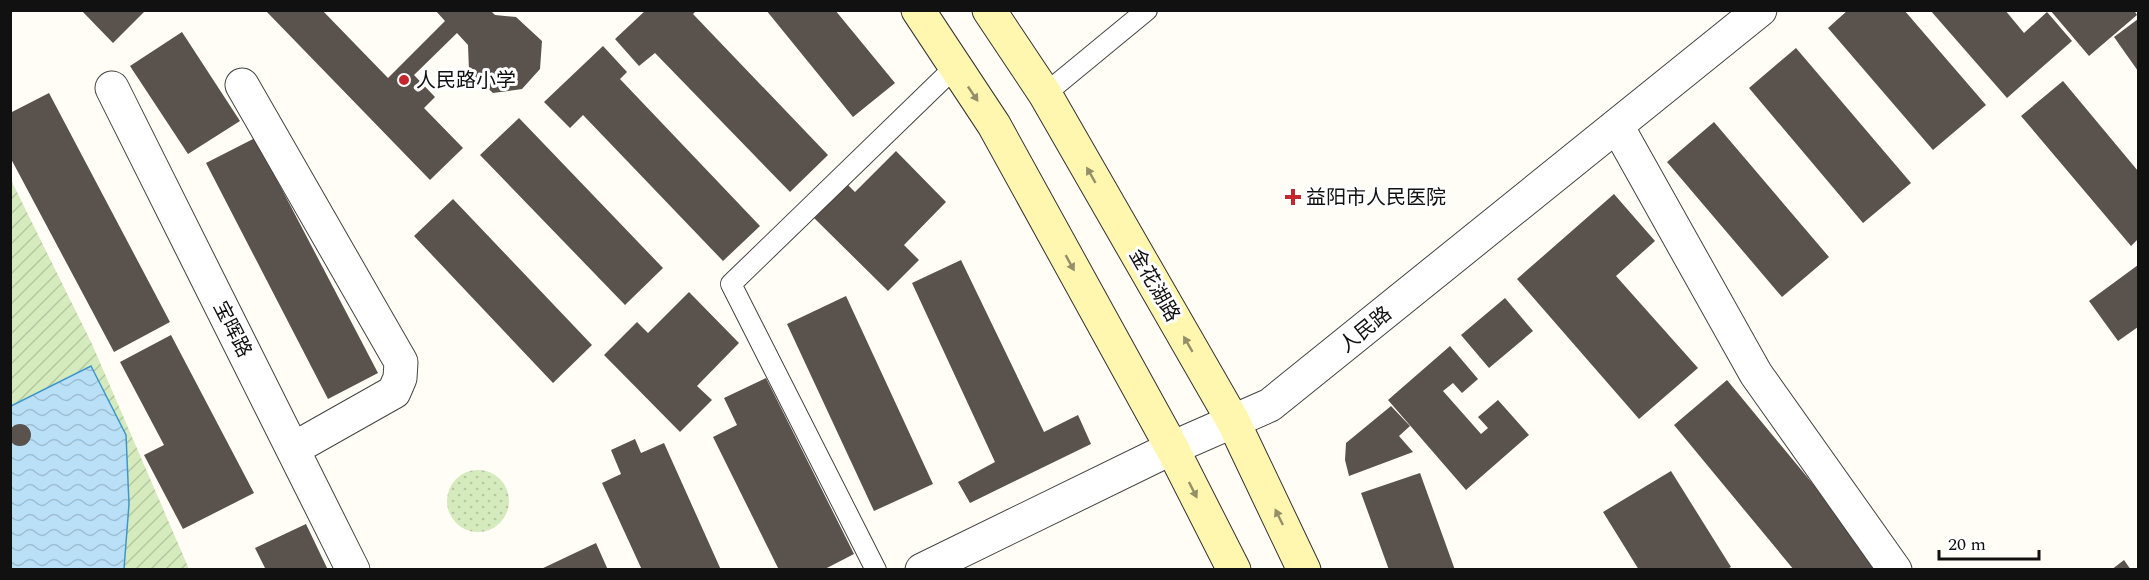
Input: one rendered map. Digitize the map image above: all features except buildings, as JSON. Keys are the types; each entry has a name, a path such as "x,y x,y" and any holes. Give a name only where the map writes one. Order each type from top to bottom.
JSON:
{"main road":[{"path":"918,10 994,125 1172,448 1234,570"},
{"name":"金花湖路","path":"989,10 1045,94 1233,421 1304,570"}],"street":[{"name":"人民路","path":"922,570 1172,448 1270,405 1760,10"},
{"path":"243,85 401,362 400,378 394,393 293,449"},
{"name":"宝晖路","path":"112,88 354,570"},
{"path":"1617,126 1756,374 1895,570"}],"lane":[{"path":"1045,94 1147,10"},
{"path":"876,570 731,284 955,67"}],"green space":[{"path":"10,178 92,344 189,569 11,569"},
{"path":"478,470 490,472 500,479 507,489 509,501 507,513 500,523 490,530 478,532 466,530 456,523 449,513 447,501 449,489 456,479 466,472"}],"water":[{"path":"91,366 126,435 129,504 124,569 11,569 11,406"}],"place":[{"name":"人民路小学","path":"404,80"},
{"name":"益阳市人民医院","path":"1293,197"}]}
